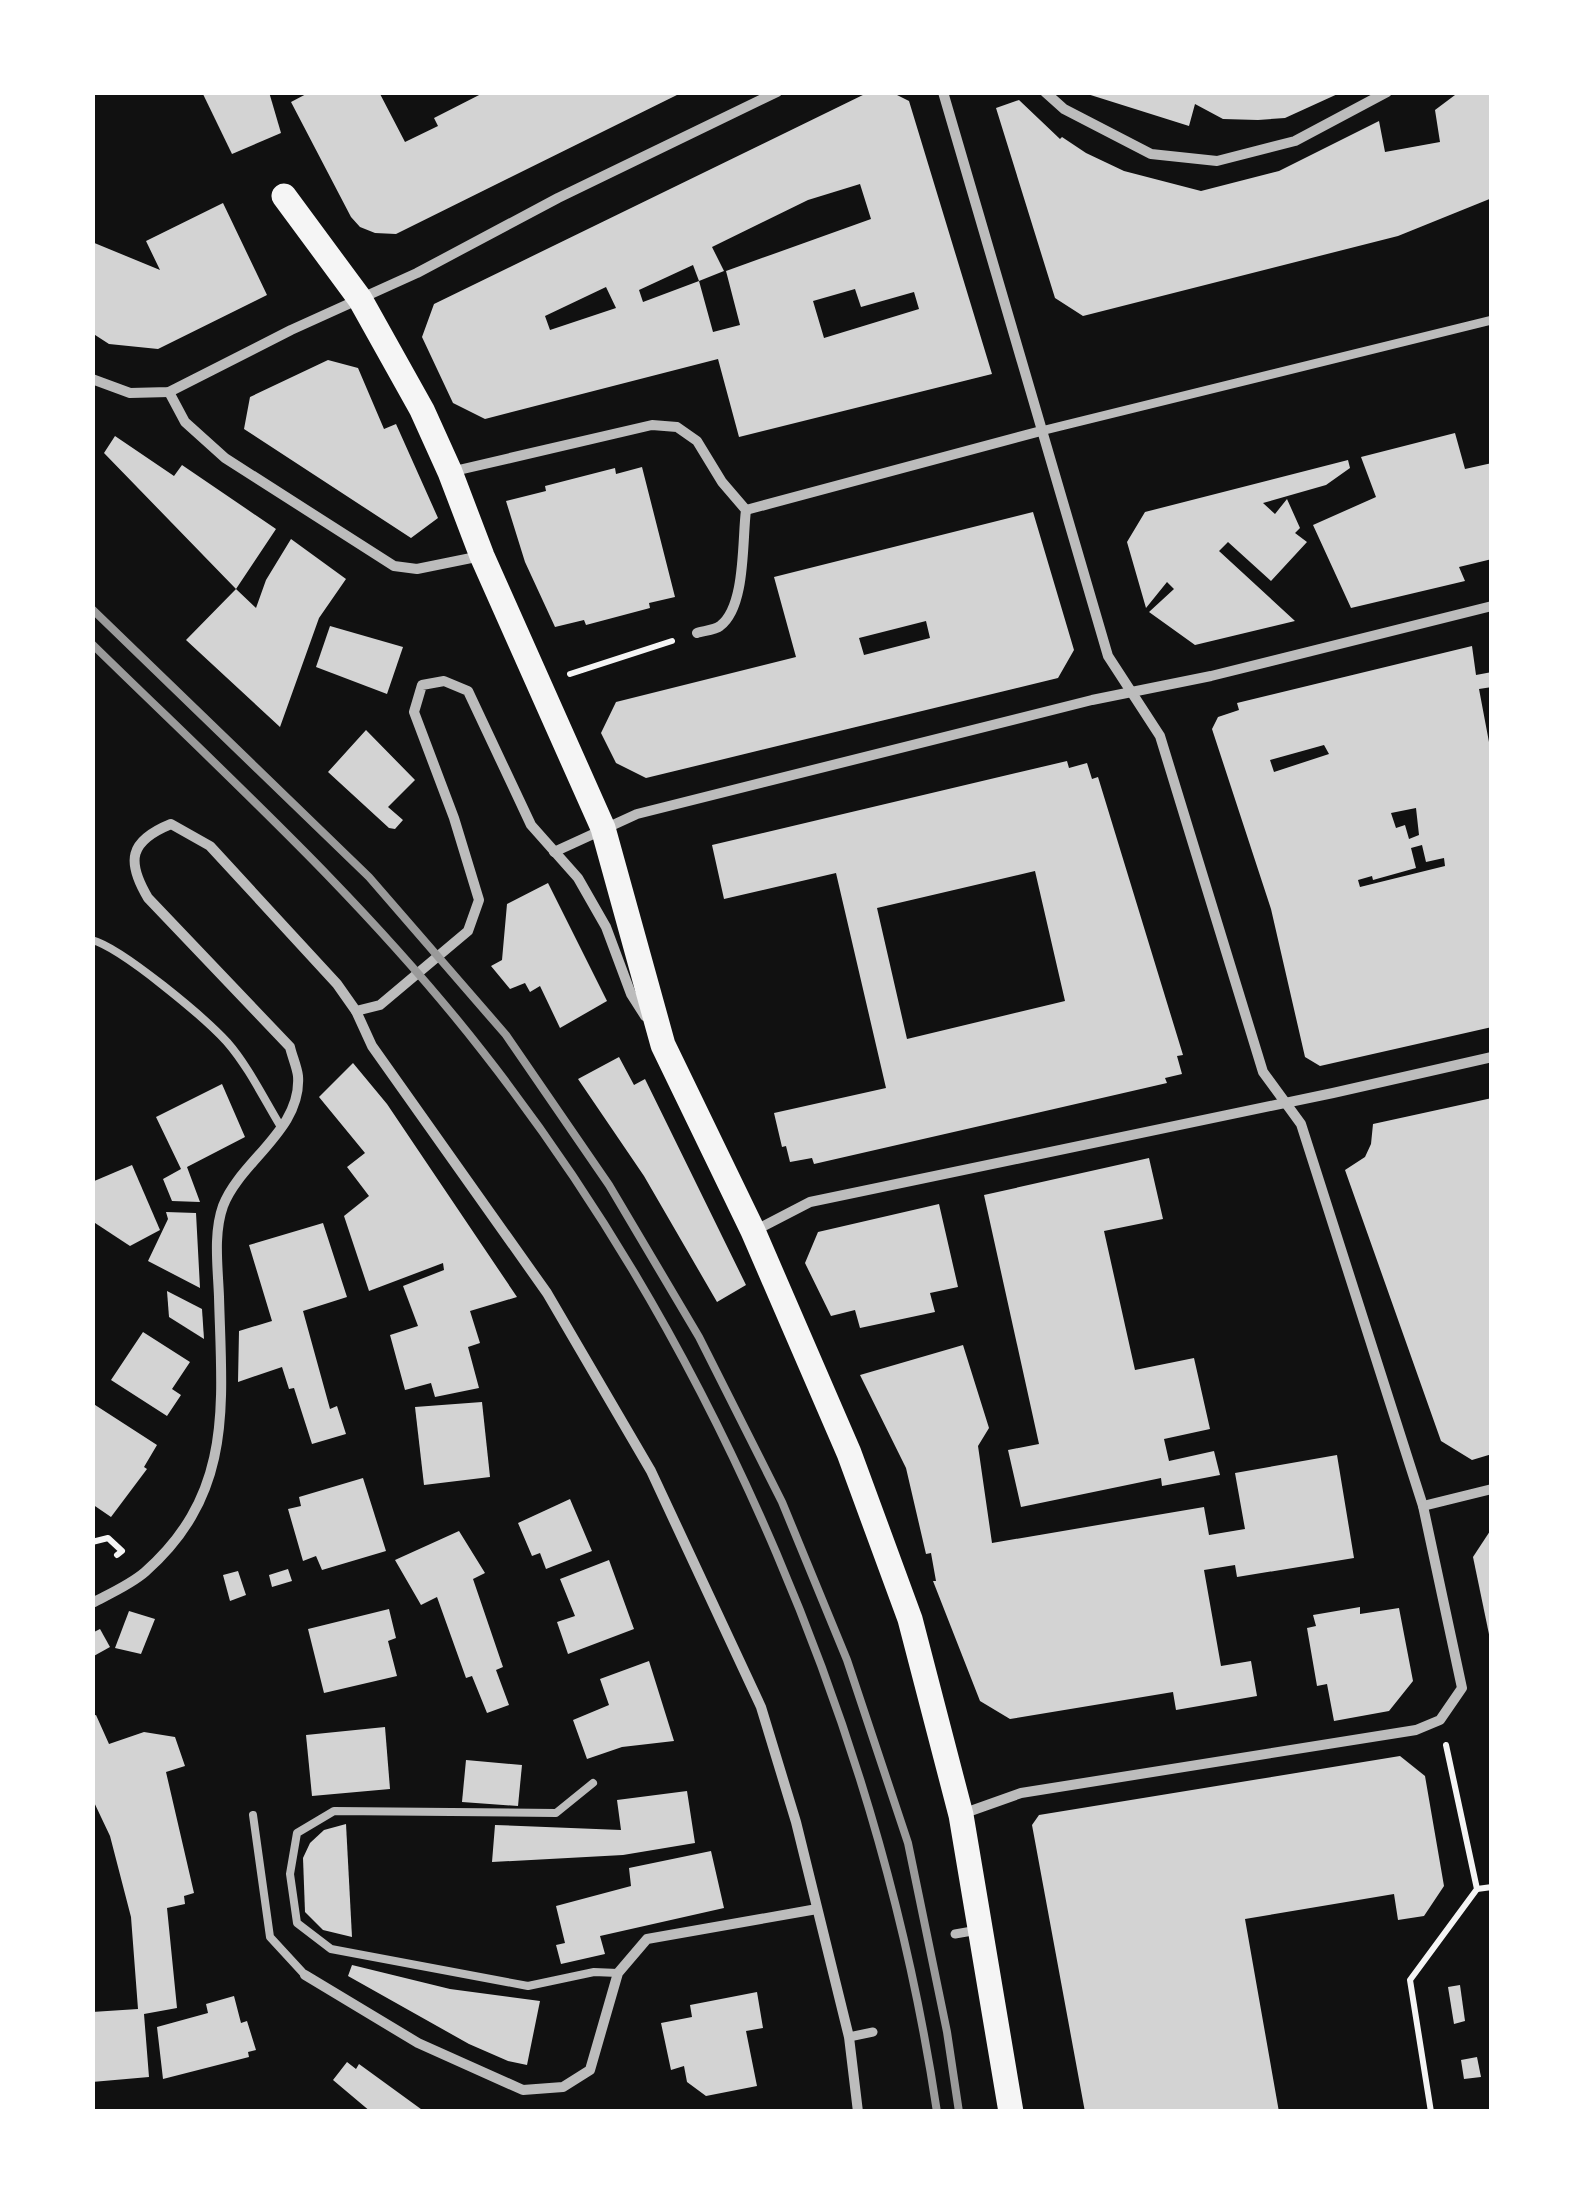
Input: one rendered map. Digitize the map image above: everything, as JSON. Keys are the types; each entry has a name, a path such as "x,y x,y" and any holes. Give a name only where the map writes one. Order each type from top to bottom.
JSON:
{"main road":[{"path":"284,196 360,299 422,410 450,472 482,556 603,828 663,1045 753,1231 848,1453 910,1619 961,1814 967,1932 1011,2112"}],"street":[{"path":"92,379 130,393 169,392 417,274 558,198 777,92"},
{"path":"942,92 1108,656 1160,736 1263,1072 1300,1124 1422,1506 1462,1688 1440,1720 1416,1730 1021,1793 961,1814"},
{"path":"1044,92 1064,109 1152,154 1216,161 1294,141 1386,92"},
{"path":"746,510 1492,320"},
{"path":"169,392 184,422 225,458 394,566 417,569 482,556"},
{"path":"450,472 652,425 677,427 697,441 722,482 746,510 740,597 720,626 697,633"},
{"path":"554,852 636,814 1492,606"},
{"path":"356,1011 380,1005 468,931 479,900 454,818 414,712 422,685 444,681 468,691 530,825 578,878 606,928 631,994 663,1045"},
{"path":"92,1604 142,1575 184,1532 210,1481 222,1418 217,1239 223,1206 282,1126 294,1104 298,1076 290,1047 148,898 134,874 136,850 150,832 171,824 210,846 337,984 356,1011 372,1046 547,1293 651,1471 762,1707 848,2037 858,2112"},
{"path":"753,1231 810,1202 1492,1056"},
{"path":"1422,1506 1492,1489"},
{"path":"305,1975 418,2043 523,2090 563,2087 590,2070 618,1972 647,1939 817,1909"},
{"path":"848,2037 873,2032"}],"lane":[{"path":"92,940 108,944 136,965 227,1042 282,1126"},
{"path":"594,1783 556,1813 334,1811 297,1832 290,1874 296,1923 331,1949 528,1986 594,1972 618,1972"},
{"path":"254,1814 270,1937 305,1975"}],"path":[{"path":"540,684 697,633"},
{"path":"92,1542 108,1538 122,1551 108,1563"},
{"path":"1431,2112 1410,1980 1477,1889 1440,1720"},
{"path":"1477,1889 1492,1888"}],"building":[{"path":"202,92 269,92 281,133 232,154"},
{"path":"310,92 379,92 405,142 438,126 434,118 485,92 683,92 396,234 375,233 360,227 351,217 291,102"},
{"path":"869,92 891,92 909,101 992,374 739,437 718,359 485,419 453,403 422,337 434,304","holes":["860,184 871,219 726,271 740,325 713,332 699,281 724,271 712,247 808,200","693,265 699,281 643,302 639,290","606,287 616,308 550,330 545,316","855,289 861,307 914,292 919,309 824,338 813,301"]},
{"path":"1081,92 1342,92 1285,118 1223,119 1195,104 1189,126"},
{"path":"1459,92 1492,92 1492,198 1398,236 1083,316 1055,298 996,108 1019,100 1060,139 1086,153 1124,171 1201,191 1279,171 1379,121 1385,152 1440,142 1435,110"},
{"path":"223,203 267,295 158,349 109,344 92,333 92,242 160,270 146,241"},
{"path":"328,360 358,368 384,429 396,424 438,518 411,538 244,429 250,397"},
{"path":"1455,433 1465,469 1492,463 1492,559 1459,567 1465,581 1351,608 1313,525 1376,497 1361,457"},
{"path":"115,436 174,476 182,465 276,529 236,589 104,453"},
{"path":"1348,460 1350,468 1326,485 1263,503 1275,514 1287,499 1300,528 1295,533 1307,542 1271,581 1228,542 1219,551 1295,621 1195,645 1149,612 1174,589 1167,582 1146,608 1127,542 1145,512"},
{"path":"642,467 675,597 586,625 584,620 555,627 525,562 506,501 546,491 545,486 615,468 616,474"},
{"path":"1033,512 1074,650 1058,678 646,778 616,763 601,733 616,702 796,657 774,577","holes":["926,621 930,638 864,655 859,638"]},
{"path":"291,539 346,579 319,618 280,727 186,640 236,589 256,608 266,580"},
{"path":"330,626 403,647 387,694 316,667"},
{"path":"1472,646 1476,675 1492,672 1492,687 1479,689 1492,758 1492,1027 1320,1066 1305,1057 1271,909 1212,729 1218,717 1239,710 1237,703","holes":["1324,745 1329,754 1274,772 1270,760","1416,808 1419,835 1409,839 1405,825 1396,828 1391,813","1422,845 1426,862 1444,858 1445,866 1360,887 1358,880 1372,876 1373,880 1416,868 1411,848"]},
{"path":"366,730 415,780 388,807 403,820 395,829 389,828 328,772"},
{"path":"1067,761 1069,768 1087,763 1092,779 1098,777 1183,1055 1177,1056 1182,1074 1165,1078 1167,1083 814,1164 812,1158 790,1162 774,1113 886,1088 836,873 724,899 712,845","holes":["1035,871 1065,1001 907,1039 877,908"]},
{"path":"548,883 607,1001 560,1028 540,986 530,992 525,983 510,989 491,966 502,960 507,904"},
{"path":"619,1057 634,1085 645,1079 746,1285 717,1302 644,1176 578,1079"},
{"path":"353,1063 387,1104 517,1297 470,1311 480,1343 468,1347 479,1388 435,1397 431,1383 405,1390 390,1335 418,1326 403,1286 444,1270 443,1263 369,1291 344,1216 369,1196 347,1167 365,1153 319,1097"},
{"path":"222,1084 245,1137 187,1167 200,1202 172,1201 163,1179 181,1169 156,1117"},
{"path":"1492,1098 1492,1454 1472,1460 1441,1441 1345,1170 1365,1157 1373,1124"},
{"path":"1149,1158 1163,1219 1104,1231 1135,1370 1194,1358 1210,1429 1164,1439 1169,1461 1214,1451 1220,1475 1162,1486 1161,1478 1021,1507 1008,1450 1039,1444 984,1195"},
{"path":"132,1165 160,1230 130,1246 92,1221 92,1182"},
{"path":"939,1204 958,1287 930,1293 935,1312 860,1328 855,1310 831,1316 805,1263 818,1232"},
{"path":"166,1212 196,1213 200,1288 148,1261 168,1219"},
{"path":"323,1223 347,1297 303,1311 330,1409 337,1406 346,1434 312,1444 294,1388 289,1389 282,1367 238,1382 239,1331 272,1321 249,1245"},
{"path":"167,1291 202,1309 204,1339 169,1317"},
{"path":"143,1332 190,1362 172,1389 181,1395 167,1416 111,1380"},
{"path":"963,1345 989,1428 978,1446 992,1543 1204,1507 1209,1535 1245,1529 1235,1473 1337,1455 1354,1558 1237,1577 1235,1565 1204,1570 1221,1666 1251,1661 1257,1696 1176,1710 1173,1692 1010,1719 980,1701 933,1581 931,1553 926,1554 906,1468 860,1375"},
{"path":"482,1402 490,1477 424,1485 415,1407"},
{"path":"92,1403 157,1445 144,1467 147,1469 111,1517 92,1504"},
{"path":"363,1478 386,1551 322,1570 316,1556 303,1561 288,1509 301,1506 299,1497"},
{"path":"570,1499 592,1551 546,1569 540,1553 532,1556 518,1523"},
{"path":"1492,1528 1492,1639 1490,1639 1473,1557"},
{"path":"459,1531 485,1573 473,1579 503,1667 496,1670 509,1705 487,1713 472,1676 466,1678 437,1597 421,1605 395,1560"},
{"path":"609,1560 634,1629 568,1654 557,1622 575,1616 560,1579"},
{"path":"288,1569 292,1581 272,1587 269,1575"},
{"path":"238,1571 246,1595 230,1601 223,1575"},
{"path":"1360,1607 1360,1614 1399,1608 1413,1681 1389,1711 1334,1721 1327,1684 1317,1686 1307,1628 1316,1626 1313,1615"},
{"path":"389,1609 396,1638 388,1641 397,1676 324,1693 308,1629"},
{"path":"129,1611 155,1619 141,1654 115,1648"},
{"path":"100,1629 110,1647 92,1657 92,1633"},
{"path":"649,1661 674,1741 622,1747 587,1759 573,1720 609,1705 600,1679"},
{"path":"96,1715 109,1744 144,1732 175,1737 185,1766 166,1772 194,1893 184,1896 185,1904 167,1908 177,2008 144,2014 149,2077 92,2082 92,2012 138,2009 131,1917 110,1836 92,1798 92,1716"},
{"path":"385,1727 390,1789 312,1796 306,1735"},
{"path":"1400,1756 1425,1776 1444,1886 1424,1916 1398,1920 1394,1894 1245,1919 1279,2112 1085,2112 1032,1825 1039,1815"},
{"path":"466,1760 522,1765 518,1806 462,1802"},
{"path":"687,1791 695,1843 623,1855 492,1862 495,1825 621,1830 617,1800"},
{"path":"346,1824 352,1937 323,1930 305,1912 303,1858 310,1843 324,1830"},
{"path":"711,1851 724,1908 600,1936 605,1954 561,1964 556,1945 565,1943 556,1906 631,1886 629,1868"},
{"path":"352,1965 450,1989 540,2001 527,2065 469,2044 348,1976"},
{"path":"1460,1985 1465,2021 1454,2024 1448,1987"},
{"path":"757,1992 763,2028 746,2031 757,2086 706,2096 687,2082 684,2066 671,2070 661,2023 692,2017 690,2005"},
{"path":"234,1996 241,2023 247,2021 256,2050 248,2052 249,2057 163,2079 157,2027 208,2013 206,2004"},
{"path":"1477,2057 1481,2077 1464,2079 1461,2060"},
{"path":"347,2062 356,2069 359,2064 425,2112 371,2112 333,2080"}],"railway":[{"path":"92,609 369,877 506,1035 609,1185 699,1337 782,1502 847,1660 908,1843 947,2032 959,2112"},
{"path":"92,644 295,842 438,997 567,1167 644,1290 714,1419 776,1553 830,1691 875,1830 911,1971 937,2112"}]}
